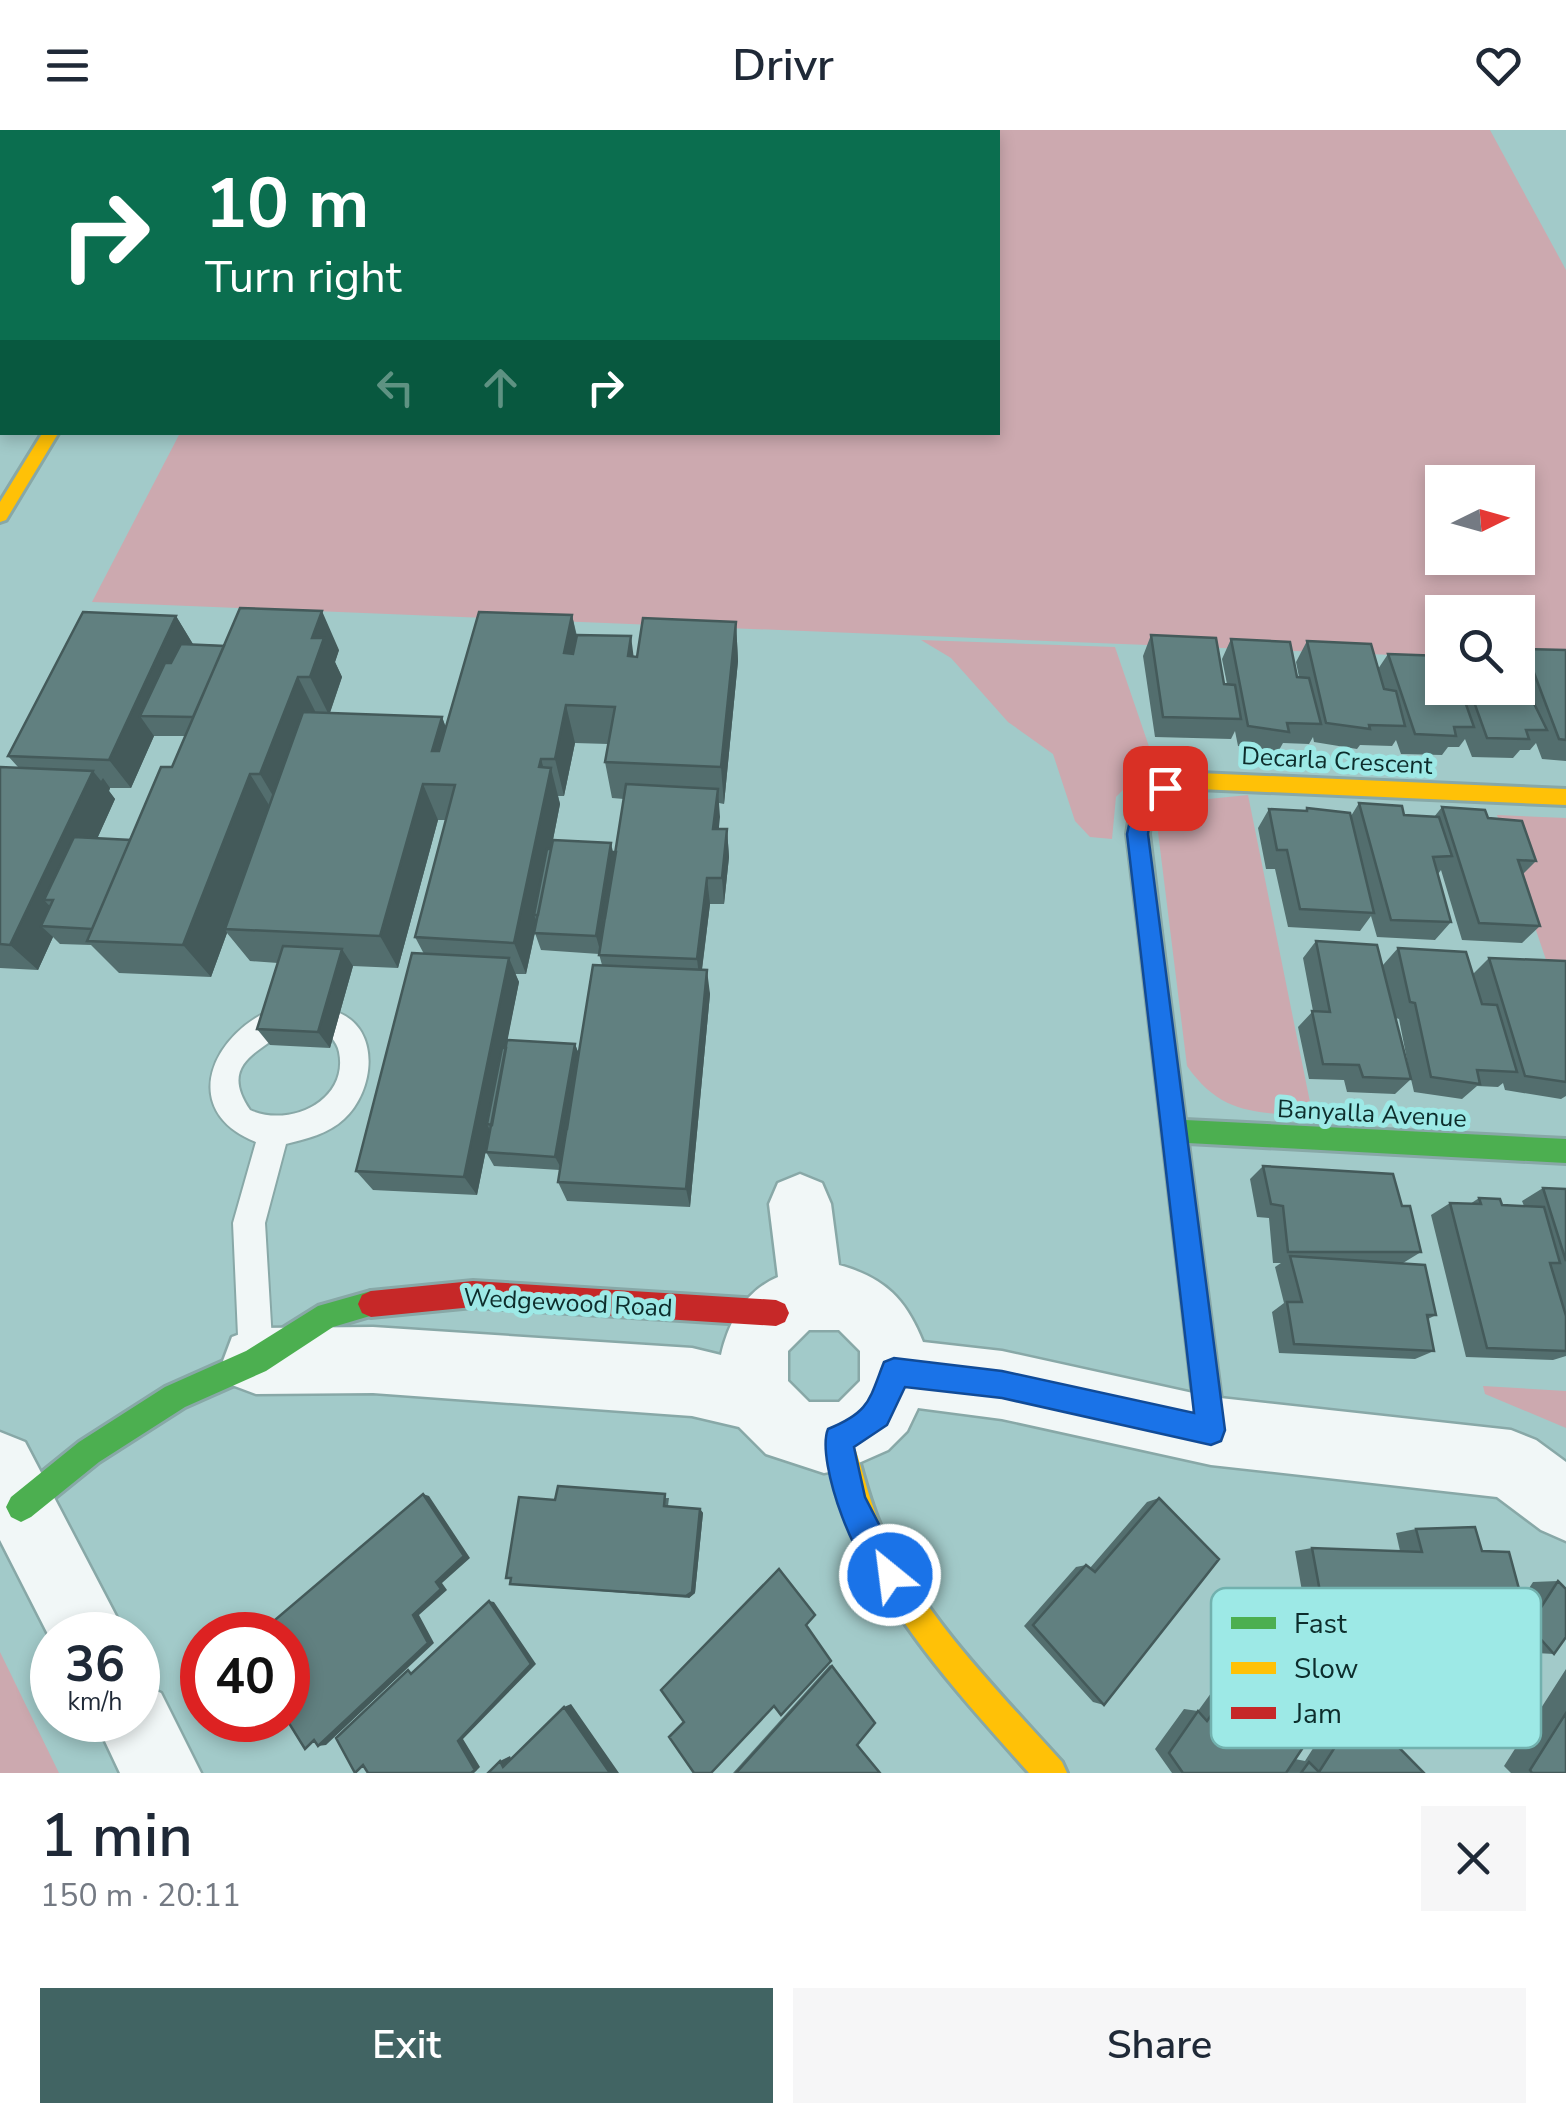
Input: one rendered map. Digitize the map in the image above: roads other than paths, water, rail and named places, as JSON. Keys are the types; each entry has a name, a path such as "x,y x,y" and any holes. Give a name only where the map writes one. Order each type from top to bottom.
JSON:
{"street":[{"path":"0,516 50,435"},
{"name":"Decarla Crescent","path":"1211,1430 1138,834 1142,808 1165,788 1199,781 1566,797"},
{"name":"Banyalla Avenue","path":"1175,1131 1566,1151"},
{"path":"795,1304 835,1295 872,1314 892,1350 890,1395 877,1415 860,1430 838,1439 815,1440 794,1432 775,1418 762,1398 755,1352 795,1304 803,1250 800,1204"},
{"name":"Wedgewood Road","path":"10,1487 89,1452 175,1397 256,1361 327,1316 380,1302 473,1294 795,1304"},
{"name":"Wedgewood Road","path":"256,1361 373,1360 692,1382 762,1398"},
{"path":"894,1372 1002,1384 1211,1430 1460,1456 1511,1465 1566,1505"},
{"path":"838,1439 850,1498 874,1552 920,1620 1050,1773"},
{"path":"10,1487 77,1612"},
{"path":"146,1742 162,1773"}],"lane":[{"path":"278,1020 253,1034 226,1071 226,1101 236,1118 252,1130 274,1134 309,1126 347,1094 355,1074 354,1046 337,1025"},
{"path":"256,1361 249,1223 274,1134"}]}
